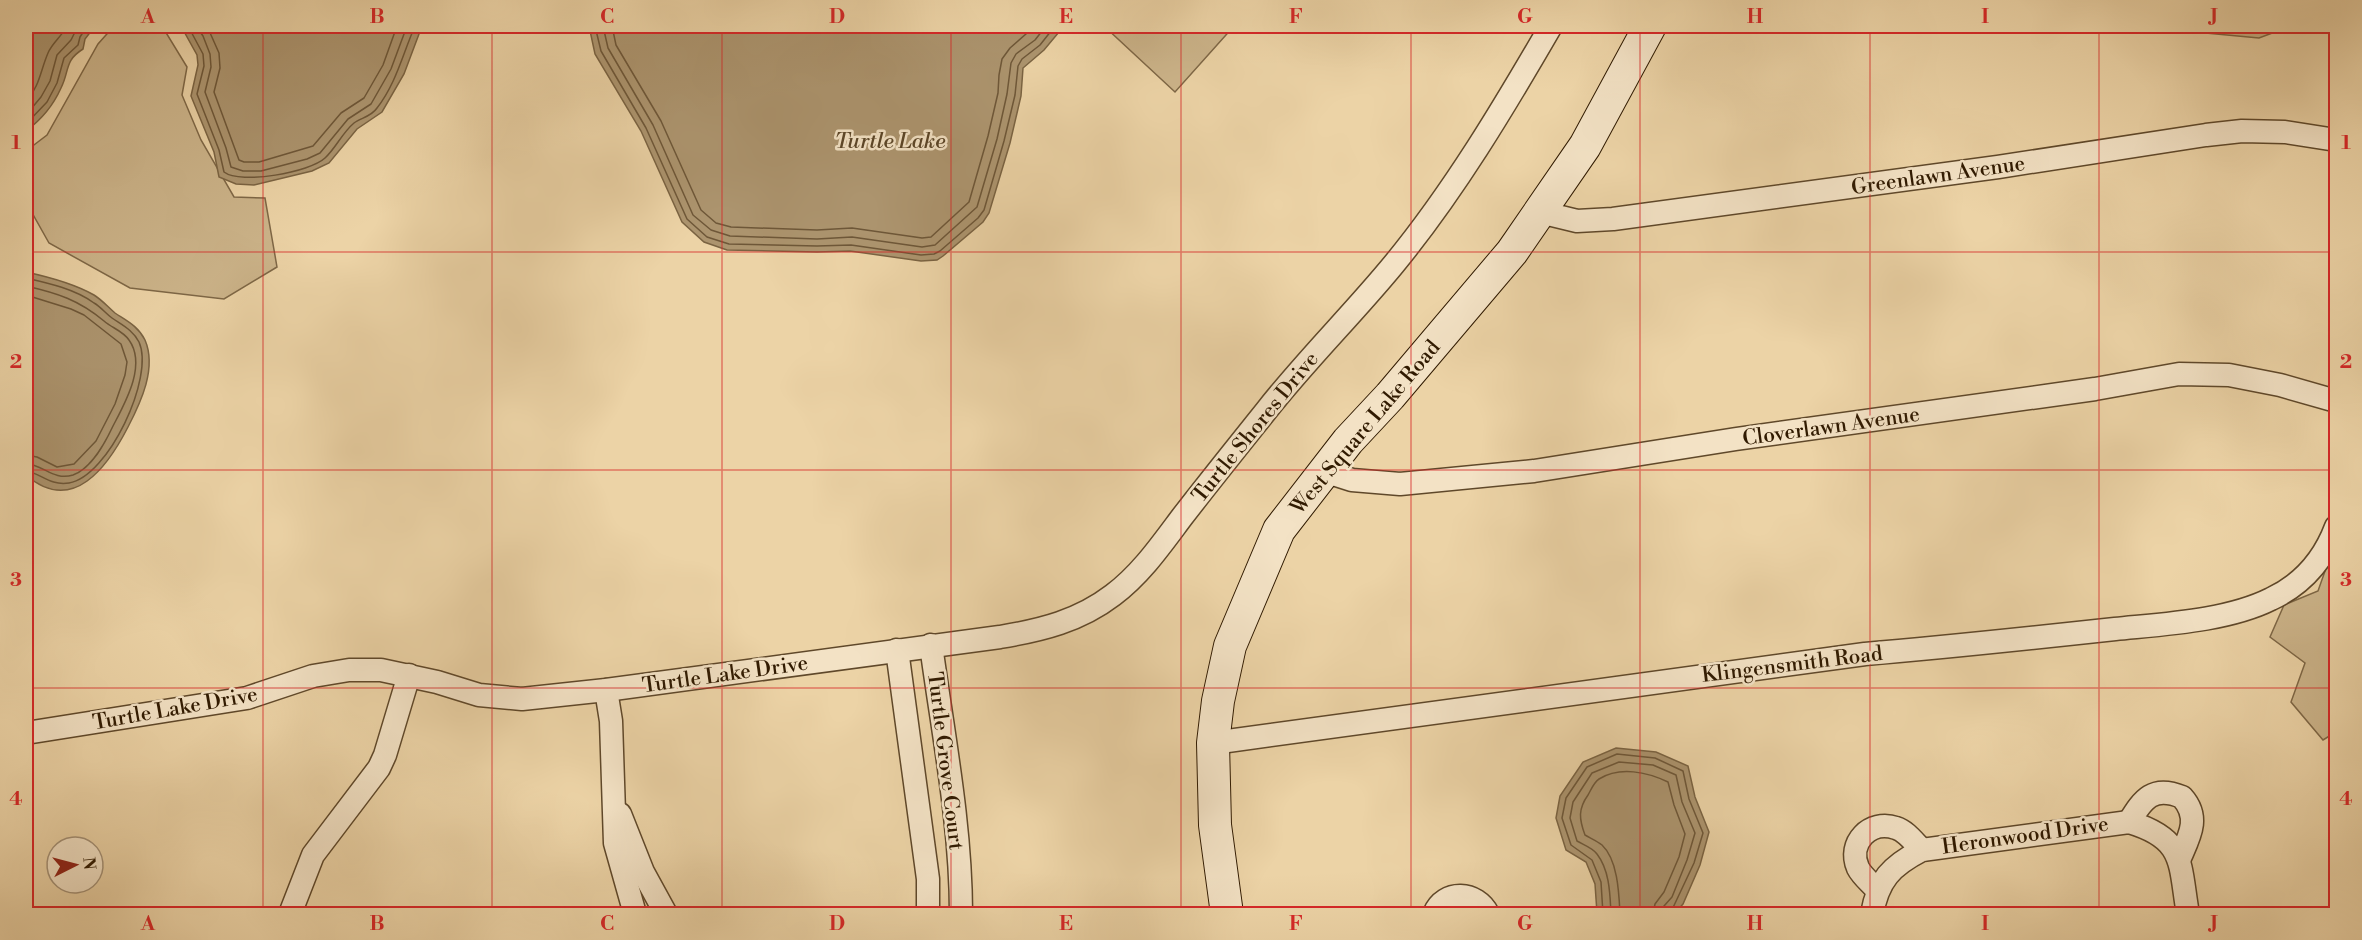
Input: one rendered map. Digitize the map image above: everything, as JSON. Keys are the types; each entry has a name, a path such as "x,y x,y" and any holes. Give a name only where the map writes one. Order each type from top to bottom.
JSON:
{"street":[{"name":"Turtle Shores Drive","path":"843,657 1012,635 1056,626 1094,609 1127,584 1157,550 1280,394 1393,265 1424,225 1457,178 1551,26"},
{"name":"West Square Lake Road","path":"1227,915 1215,825 1213,743 1218,701 1230,646 1279,530 1324,471 1487,283 1540,212 1585,146 1650,26"},
{"name":"Greenlawn Avenue","path":"1540,212 1577,221 1613,219 1998,167 2230,132 2285,132 2337,140"},
{"name":"Cloverlawn Avenue","path":"1324,471 1352,480 1400,484 1534,471 1736,439 2095,389 2179,374 2229,375 2280,385 2337,401"},
{"name":"Klingensmith Road","path":"1213,743 1853,655 1972,645 2159,624 2216,615 2270,600 2296,584 2313,569 2330,543 2337,526"},
{"name":"Turtle Grove Court","path":"931,645 961,877 961,915"},
{"name":"Turtle Grove Court","path":"897,650 928,879 928,915"},
{"name":"Turtle Lake Drive","path":"26,733 247,699 330,673 362,669 409,675 479,695 501,698 562,696 843,657"},
{"path":"290,915 313,855 379,768 409,675"},
{"path":"606,690 610,721 615,843 635,915"},
{"name":"Heronwood Drive","path":"2128,822 2150,795 2163,792 2182,797 2192,812 2194,825 2179,860"},
{"path":"614,799 636,855 666,915"},
{"name":"Heronwood Drive","path":"1872,915 1877,890 1896,866 1922,850 2128,822 2150,828 2167,839 2179,860 2188,915"},
{"name":"Heronwood Drive","path":"1877,890 1859,870 1855,856 1857,842 1864,833 1874,827 1898,828 1922,850"},
{"name":"Turtle Grove Court","path":"928,879 961,877"},
{"path":"1434,915 1441,903 1457,896 1475,899 1482,904 1488,915"}],"shaded area":[{"path":"114,26 162,26 187,67 182,95 201,140 234,197 265,198 277,267 224,299 130,288 49,243 26,202 26,151 47,135 98,44"},
{"path":"1104,26 1234,26 1175,92"},
{"path":"2170,26 2291,26 2259,38 2184,31"},
{"path":"2336,540 2336,732 2323,740 2291,702 2305,663 2270,637 2284,605 2318,591"}],"water":[{"path":"26,26 95,26 85,39 83,49 70,62 64,82 54,101 42,117 26,131"},
{"path":"181,26 422,26 404,74 382,112 357,129 329,163 312,171 254,185 236,184 219,177 214,152 191,96 198,65 197,55"},
{"name":"Turtle Lake","path":"589,26 1064,26 1044,50 1023,68 1021,96 1010,143 989,213 983,222 943,256 937,260 921,261 850,251 727,250 704,242 682,222 641,131 595,54"},
{"path":"26,272 52,278 94,295 136,327 145,340 148,351 146,385 138,407 120,442 99,470 87,481 74,488 59,490 43,486 26,475"},
{"path":"1616,748 1656,752 1688,766 1695,797 1709,832 1700,865 1683,904 1674,914 1597,913 1595,884 1586,862 1566,850 1556,818 1560,796 1583,762"}]}
